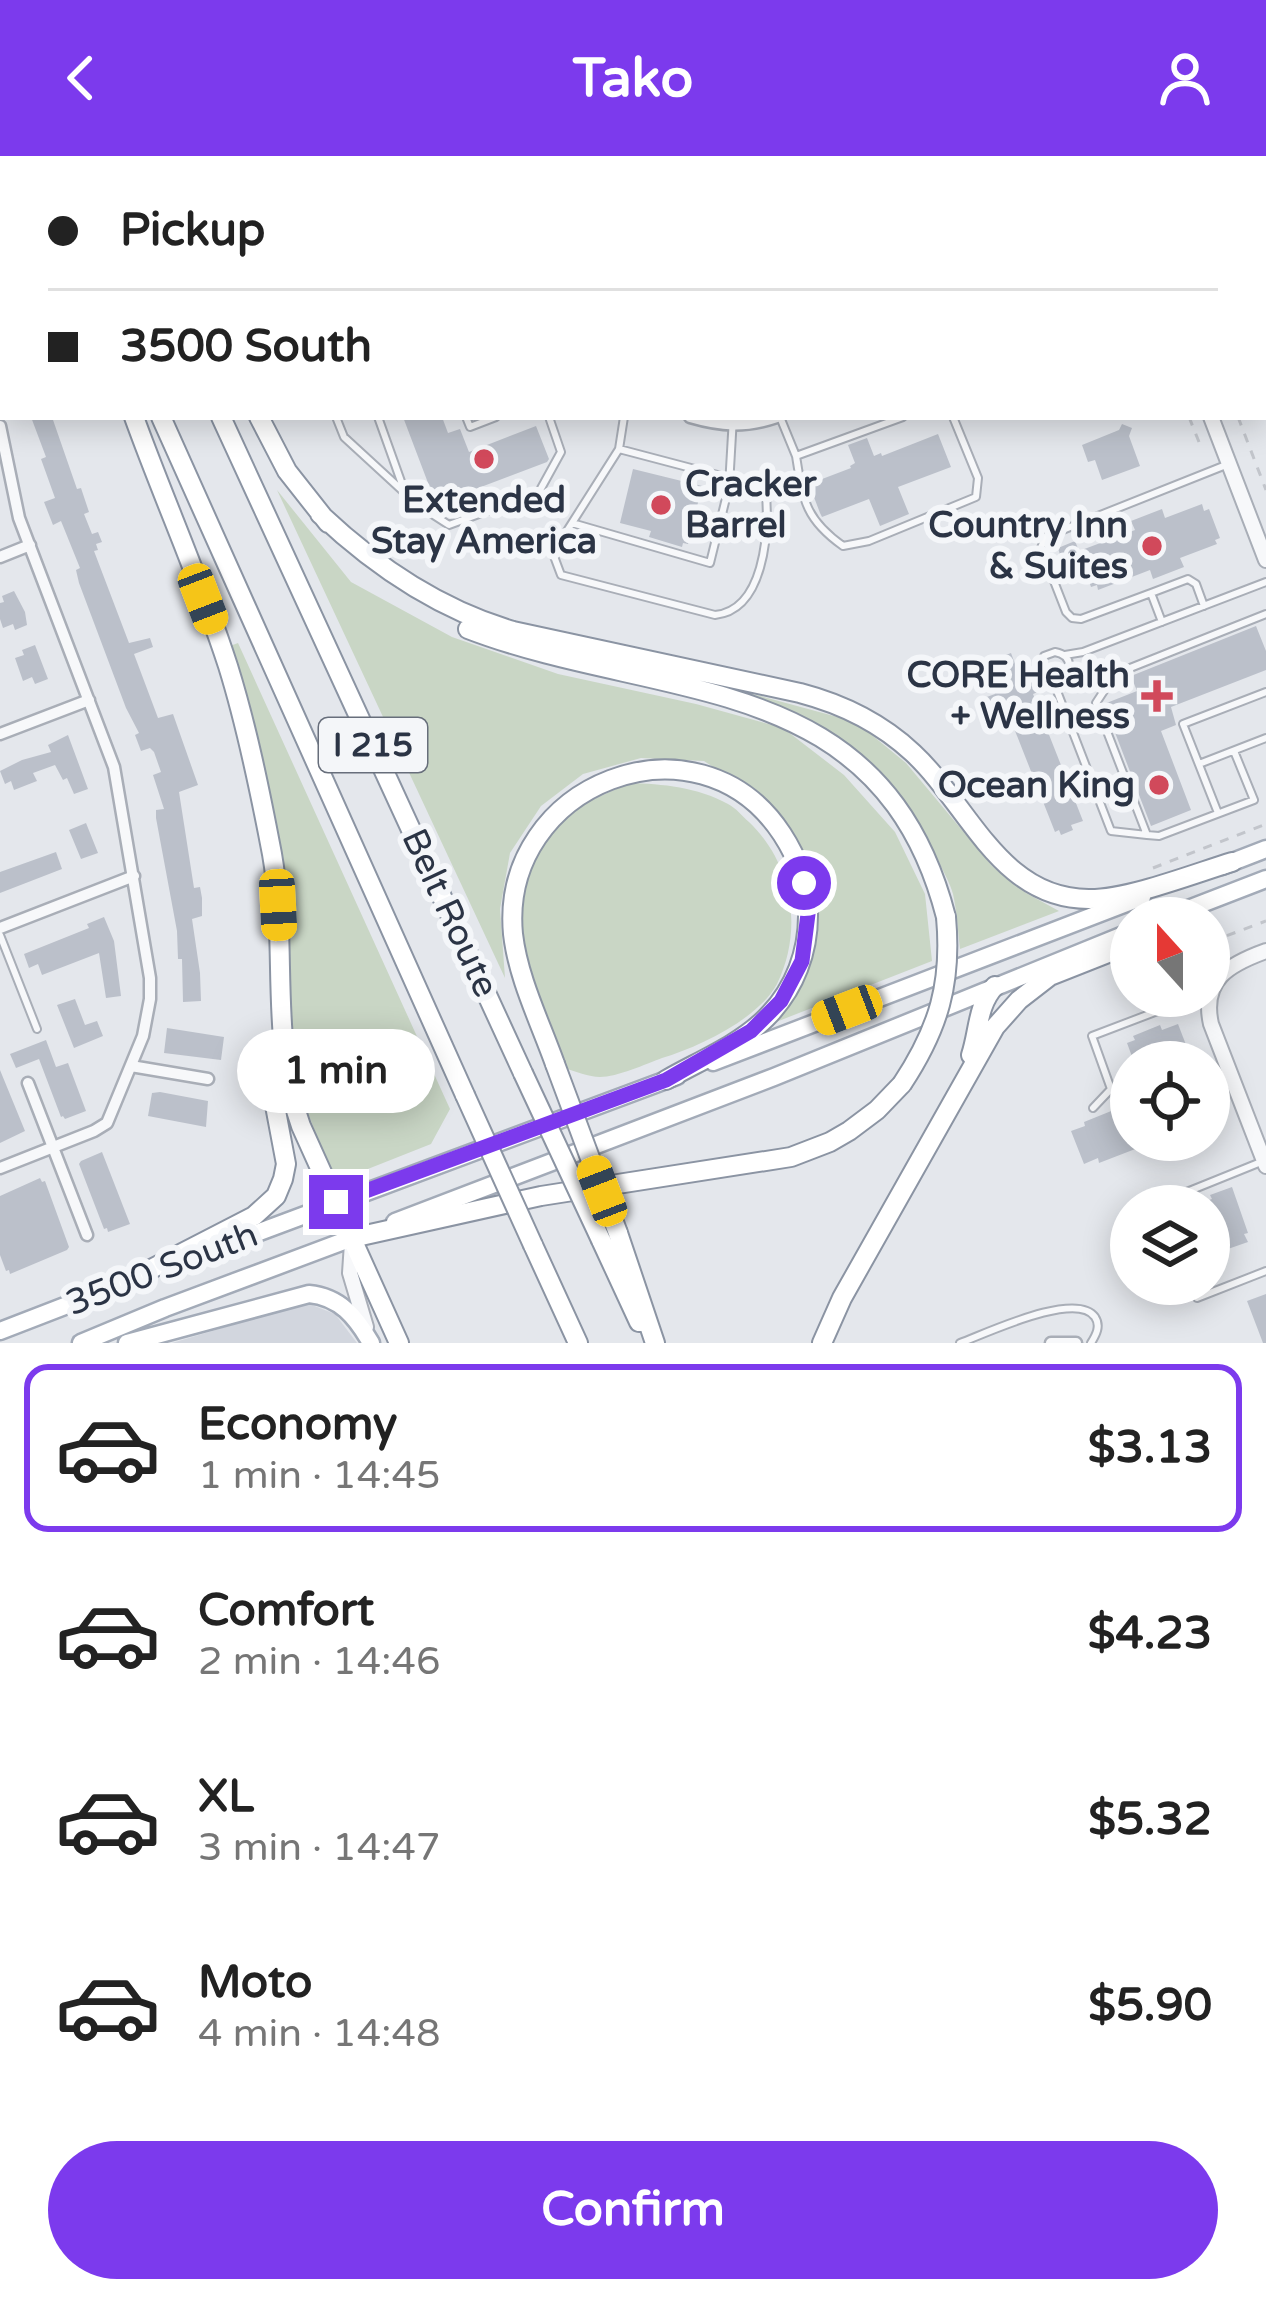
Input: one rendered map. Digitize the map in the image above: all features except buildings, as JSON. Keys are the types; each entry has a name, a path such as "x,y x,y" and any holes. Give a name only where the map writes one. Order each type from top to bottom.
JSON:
{"highway":[{"path":"135,420 218,636 245,728 276,878 281,1026 295,1109 399,1343"},
{"name":"Belt Route","path":"162,420 578,1343"},
{"name":"Belt Route","path":"222,420 524,1073 609,1237 652,1343"},
{"path":"261,420 287,471 339,537 382,577 449,621 511,644 758,706 826,740 872,779 908,824 935,878 946,916 948,968 943,999 926,1045 902,1084 878,1110 830,1142 791,1157 541,1196 352,1238"},
{"path":"320,514 396,576 468,616 513,631 800,693 868,720 924,764 1003,863 1047,891 1077,899 1110,898 1232,862"},
{"path":"609,1237 520,965 513,934 516,885 527,854 555,815 593,786 637,772 684,771 738,791 776,824 800,868 808,929 796,976 772,1012 740,1039 666,1080"},
{"path":"822,1343 842,1298 995,1027 1033,987 1110,952"},
{"path":"962,1082 980,1010 995,986"},
{"path":"124,1283 254,1216 276,1196 286,1164 273,1095 281,1026"}],"main road":[{"name":"3500 South","path":"0,1331 1266,849"},
{"path":"1221,897 1266,880"},
{"name":"3500 South","path":"81,1343 689,1111 1110,940"},
{"path":"128,1343 309,1294 345,1308 371,1343"}],"street":[{"path":"732,422 769,420"},
{"path":"1212,420 1266,560"},
{"path":"0,426 14,505 114,767 151,988 142,1036 107,1123 0,1168"},
{"path":"0,557 30,545"},
{"path":"0,734 89,700"},
{"path":"0,932 134,876"},
{"path":"1230,967 1266,951"},
{"path":"130,1066 208,1079"},
{"path":"28,1083 87,1235"},
{"path":"1230,1086 1265,1164"},
{"path":"1249,1122 1266,1116"},
{"path":"352,1238 350,1273 371,1343"},
{"path":"1051,1343 1076,1343"}],"lane":[{"path":"337,420 344,436 405,493 449,525 539,492 562,452 550,420"},
{"path":"379,420 405,493"},
{"path":"619,449 729,478 766,496 769,527 751,595 728,614 715,615 561,574 549,542 565,534 619,449 624,420"},
{"path":"780,420 796,456 809,512 820,530 843,546 869,541 976,497 978,478 954,420"},
{"path":"796,456 896,420"},
{"path":"572,523 710,562 729,478 732,422"},
{"path":"1204,606 1196,584 1188,579 1081,619 1072,618 1041,548 1045,537 1229,464"},
{"path":"1065,656 1266,582"},
{"path":"1150,593 1162,622"},
{"path":"1147,835 1096,703 1115,674 1266,614"},
{"path":"1038,665 1049,653 1060,652 1070,669"},
{"path":"1083,652 1057,692 1112,831 1159,836 1254,800 1234,751"},
{"path":"1042,680 1059,686"},
{"path":"1218,813 1184,724 1266,692"},
{"path":"1199,764 1266,738"},
{"path":"0,932 37,1029"},
{"path":"1110,1085 1091,1036 1141,1017"},
{"path":"1094,1108 1110,1089"},
{"path":"1208,1185 1265,1164"},
{"path":"1230,1285 1266,1271"},
{"path":"960,1343 1044,1312 1072,1307 1095,1317 1098,1329 1091,1343"},
{"path":"985,1334 988,1343"}],"path":[{"path":"1190,420 1199,442"},
{"path":"1239,420 1266,490"},
{"path":"1153,868 1266,824"},
{"path":"1231,934 1266,921"}],"shaded area":[{"path":"307,1303 335,1314 357,1343 172,1343"}],"green space":[{"path":"277,490 351,582 452,637 558,674 783,728 844,775 895,832 925,894 932,961 776,1022 811,959 816,897 797,842 762,799 704,761 641,758 583,774 541,806 510,853 500,909 505,978"},
{"path":"238,643 450,1109 431,1144 335,1182 291,1070 288,1003 230,646"},
{"path":"738,690 856,722 906,763 992,866 1059,911 960,949 950,886 902,804 826,738"},
{"path":"629,783 704,794 731,806 749,822 764,838 784,877 790,941 777,984 742,1020 677,1053 623,1073 596,1077 564,1068 524,954 519,899 532,856 573,809"}],"place":[{"name":"Extended Stay America","path":"484,459"},
{"name":"Cracker Barrel","path":"661,505"},
{"name":"Country Inn & Suites","path":"1152,546"},
{"name":"CORE Health + Wellness","path":"1157,696"},
{"name":"Ocean King","path":"1159,785"}],"route":[{"path":"336,1202 666,1080 751,1031 781,1001 802,961 808,914 804,883"}]}
